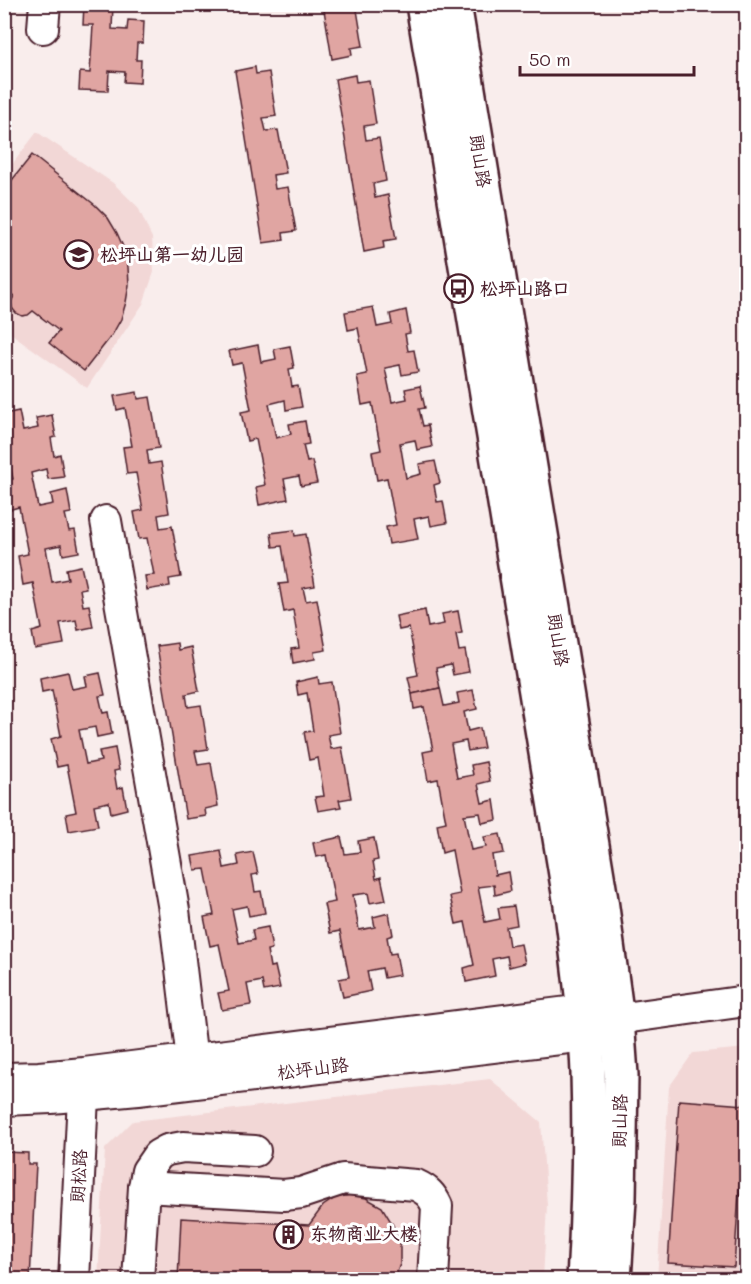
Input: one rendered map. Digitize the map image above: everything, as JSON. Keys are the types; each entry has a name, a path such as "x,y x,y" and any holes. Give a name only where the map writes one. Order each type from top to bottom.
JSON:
{"main road":[{"name":"朗山路","path":"423,4 571,905 588,1073 589,1198 584,1280"},
{"name":"朗山路","path":"454,4 601,900 617,1019 621,1075 619,1199 614,1280"}],"street":[{"path":"106,521 174,910 194,1071"},
{"name":"松坪山路","path":"4,1100 84,1084 747,1001"},
{"name":"松坪山路","path":"4,1078 39,1077 84,1084"},
{"name":"朗松路","path":"74,1280 84,1084"},
{"path":"138,1280 144,1187 147,1171 158,1155 166,1150 183,1147 255,1151"},
{"path":"144,1187 284,1195 301,1193 344,1179 416,1185 433,1196 437,1206 433,1280"}],"shaded area":[{"name":"松坪山第一幼儿园","path":"37,132 113,183 138,207 152,238 154,272 143,304 87,388 5,329 4,175"},
{"path":"746,1048 746,1279 657,1280 669,1087 693,1053"},
{"path":"490,1079 541,1122 547,1205 543,1279 98,1280 105,1149 133,1121"}],"building":[{"path":"4,4 11,4 9,32 4,32"},
{"path":"84,4 113,4 112,29 127,30 128,20 144,21 143,43 137,43 136,60 141,60 140,83 124,82 125,72 109,71 108,91 79,90 80,72 90,73 93,25 83,25"},
{"path":"323,4 356,4 363,46 351,48 352,55 332,59"},
{"path":"255,67 256,74 269,72 276,116 263,118 266,131 278,130 286,173 273,175 275,189 288,187 296,231 283,233 284,240 263,243 235,71"},
{"path":"355,75 356,82 369,80 376,124 364,126 366,140 379,138 386,181 373,184 375,198 388,195 396,239 383,241 384,248 364,252 335,79"},
{"name":"松坪山第一幼儿园","path":"32,155 108,218 124,249 129,285 121,319 112,335 84,371 49,343 59,331 33,311 22,316 16,313 11,302 14,296 4,289 4,190"},
{"path":"373,307 377,327 392,324 390,314 406,310 410,333 405,334 408,351 414,350 418,372 402,375 400,365 385,368 392,402 407,399 405,389 420,386 425,408 419,409 423,426 428,425 432,447 417,450 415,440 400,443 406,478 421,474 419,464 435,461 440,483 434,485 437,502 443,501 447,523 431,526 429,516 414,519 418,539 389,544 386,527 396,525 387,478 377,480 372,452 381,450 372,403 362,405 357,376 367,374 358,328 348,330 345,312"},
{"path":"258,345 261,362 276,359 274,349 290,346 294,368 289,369 292,387 298,386 302,407 286,410 285,400 269,404 276,438 291,434 289,424 305,421 309,444 303,445 307,462 312,461 317,483 301,486 299,476 284,479 288,499 259,505 256,487 265,485 256,439 247,441 241,412 251,410 242,363 232,365 229,351"},
{"path":"137,392 138,399 150,397 159,448 147,450 149,464 161,462 169,513 158,515 160,528 172,526 181,577 169,579 170,586 147,590 145,576 154,575 147,538 139,539 134,512 143,510 136,473 127,474 123,447 132,446 125,408 117,410 114,396"},
{"path":"19,411 23,431 38,428 36,418 52,415 56,437 51,438 54,456 60,454 64,477 48,479 46,469 31,473 38,507 53,504 51,494 67,490 71,513 65,514 69,531 75,530 79,552 63,555 61,545 46,548 52,582 68,579 66,569 81,566 86,588 80,589 83,606 89,605 93,627 78,630 76,620 60,623 64,644 35,649 32,632 42,629 33,583 23,585 18,556 28,554 19,507 8,510 4,490 4,481 13,479 4,436 4,414"},
{"path":"294,530 295,536 306,534 315,586 303,588 306,601 317,599 326,650 314,652 315,659 293,663 291,649 299,648 293,610 284,612 279,584 288,583 282,546 273,547 271,533"},
{"path":"425,610 428,627 444,624 442,614 458,611 462,633 456,634 459,651 465,650 469,672 453,675 451,665 436,668 440,688 412,694 408,677 418,675 409,628 399,630 396,616"},
{"path":"177,643 178,650 191,647 199,691 186,694 188,707 201,705 208,749 195,751 198,765 211,763 218,806 205,809 206,816 186,819 157,646"},
{"path":"68,672 72,689 87,686 85,676 100,673 105,695 99,696 103,713 108,712 112,734 97,737 95,727 79,730 86,764 101,761 99,751 115,748 119,770 114,771 117,789 123,787 127,809 111,813 109,802 94,805 98,826 69,831 66,814 76,812 67,765 57,767 51,739 61,736 52,690 42,692 40,678"},
{"path":"318,677 319,684 332,682 340,733 328,735 331,749 342,747 351,798 339,800 341,807 318,811 315,797 324,796 318,758 309,760 304,732 313,731 307,693 298,695 296,682"},
{"path":"440,688 444,706 459,703 457,693 473,690 477,709 464,712 468,731 480,728 484,748 468,751 466,741 451,744 457,778 473,775 471,765 486,762 490,781 478,784 482,803 494,800 497,820 482,823 480,813 464,815 471,850 486,847 484,837 500,834 504,853 492,855 495,875 508,872 511,891 495,895 494,885 478,887 485,922 500,919 498,908 514,906 517,925 506,927 509,946 521,944 525,963 509,967 507,956 492,959 495,976 466,982 464,968 474,965 465,922 456,924 450,896 460,894 452,850 442,853 437,824 446,822 438,779 428,781 423,752 433,750 424,707 414,709 412,694"},
{"path":"341,837 345,854 360,852 358,841 374,838 378,860 373,861 376,879 381,877 386,900 370,903 368,893 353,895 359,930 375,927 373,917 389,913 393,935 387,937 390,954 396,953 400,975 384,978 382,968 367,971 371,991 343,997 339,979 349,977 340,931 330,933 324,904 335,902 326,855 316,857 313,843"},
{"path":"221,851 224,868 239,865 237,855 253,852 258,874 252,875 255,892 261,891 265,913 249,916 247,906 232,909 239,943 254,940 252,930 268,927 272,949 267,950 270,967 275,966 280,988 264,991 262,981 247,984 251,1005 222,1010 218,993 229,991 219,944 210,946 204,917 214,915 205,869 195,870 192,856"},
{"path":"679,1100 745,1105 734,1267 668,1263"},
{"path":"744,1120 746,1120 746,1196 739,1196"},
{"path":"4,1152 28,1153 28,1164 36,1164 30,1280 4,1280"},
{"name":"东物商业大楼","path":"350,1195 366,1198 382,1207 393,1225 400,1243 400,1264 394,1280 178,1280 181,1218 309,1225 323,1206 335,1198"}],"place":[{"name":"松坪山第一幼儿园","path":"79,255"},
{"name":"松坪山路口","path":"459,289"},
{"name":"东物商业大楼","path":"289,1234"}]}
